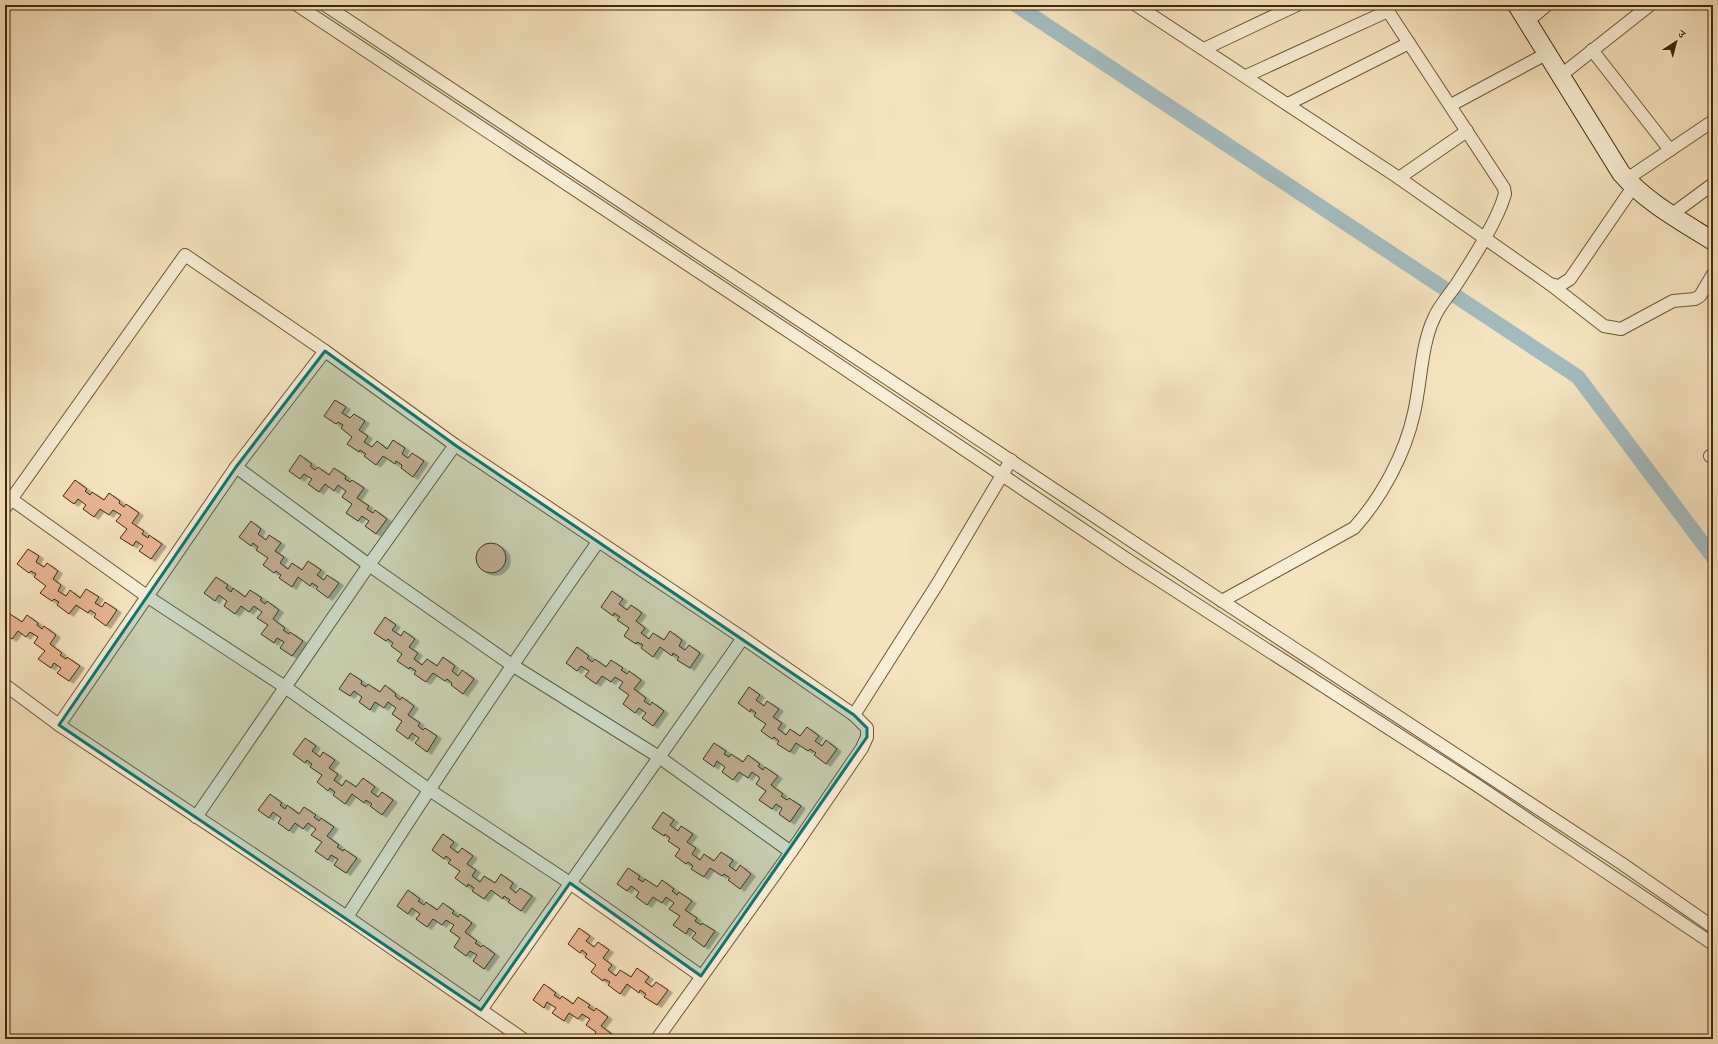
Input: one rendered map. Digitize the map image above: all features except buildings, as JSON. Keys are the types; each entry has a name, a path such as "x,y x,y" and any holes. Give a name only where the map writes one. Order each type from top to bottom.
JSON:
{"street":[{"path":"297,5 821,353 1131,562 1475,784 1713,944"},
{"path":"325,5 846,352 1536,807 1713,927"},
{"path":"1136,5 1399,178 1485,237 1550,284 1604,326 1621,329 1673,301 1700,296 1713,274"},
{"path":"1204,49 1297,5"},
{"path":"1517,5 1546,54 1630,183 1671,215 1713,242"},
{"path":"1527,22 1547,5"},
{"path":"1560,76 1650,5"},
{"path":"1222,601 1354,528 1367,514 1396,462 1408,432 1414,414 1425,346 1434,318 1485,237 1505,194 1504,188 1468,131 1386,8 1246,76"},
{"path":"1288,104 1409,43"},
{"path":"1592,50 1670,150"},
{"path":"1451,105 1546,54"},
{"path":"1550,284 1558,286 1570,279 1630,183 1670,150 1713,121"},
{"path":"1399,178 1468,131"},
{"path":"1671,215 1713,184"},
{"path":"657,1039 791,852 867,737 867,728 854,715 743,638 455,445 325,351 185,255 8,504 285,687 428,789 570,883 701,976"},
{"path":"59,725 236,467 325,351"},
{"path":"196,817 369,565 455,445"},
{"path":"854,715 1003,476 1011,460"},
{"path":"236,467 369,565 512,665 659,757 791,852"},
{"path":"347,918 428,789 598,542"},
{"path":"481,1010 743,638"},
{"path":"5,685 59,725 347,918 523,1039"}],"highlighted area":[{"path":"325,351 455,445 854,715 867,728 867,737 701,976 570,883 481,1010 59,725 236,467"}],"waterway":[{"path":"1016,5 1578,377 1713,557"}]}
